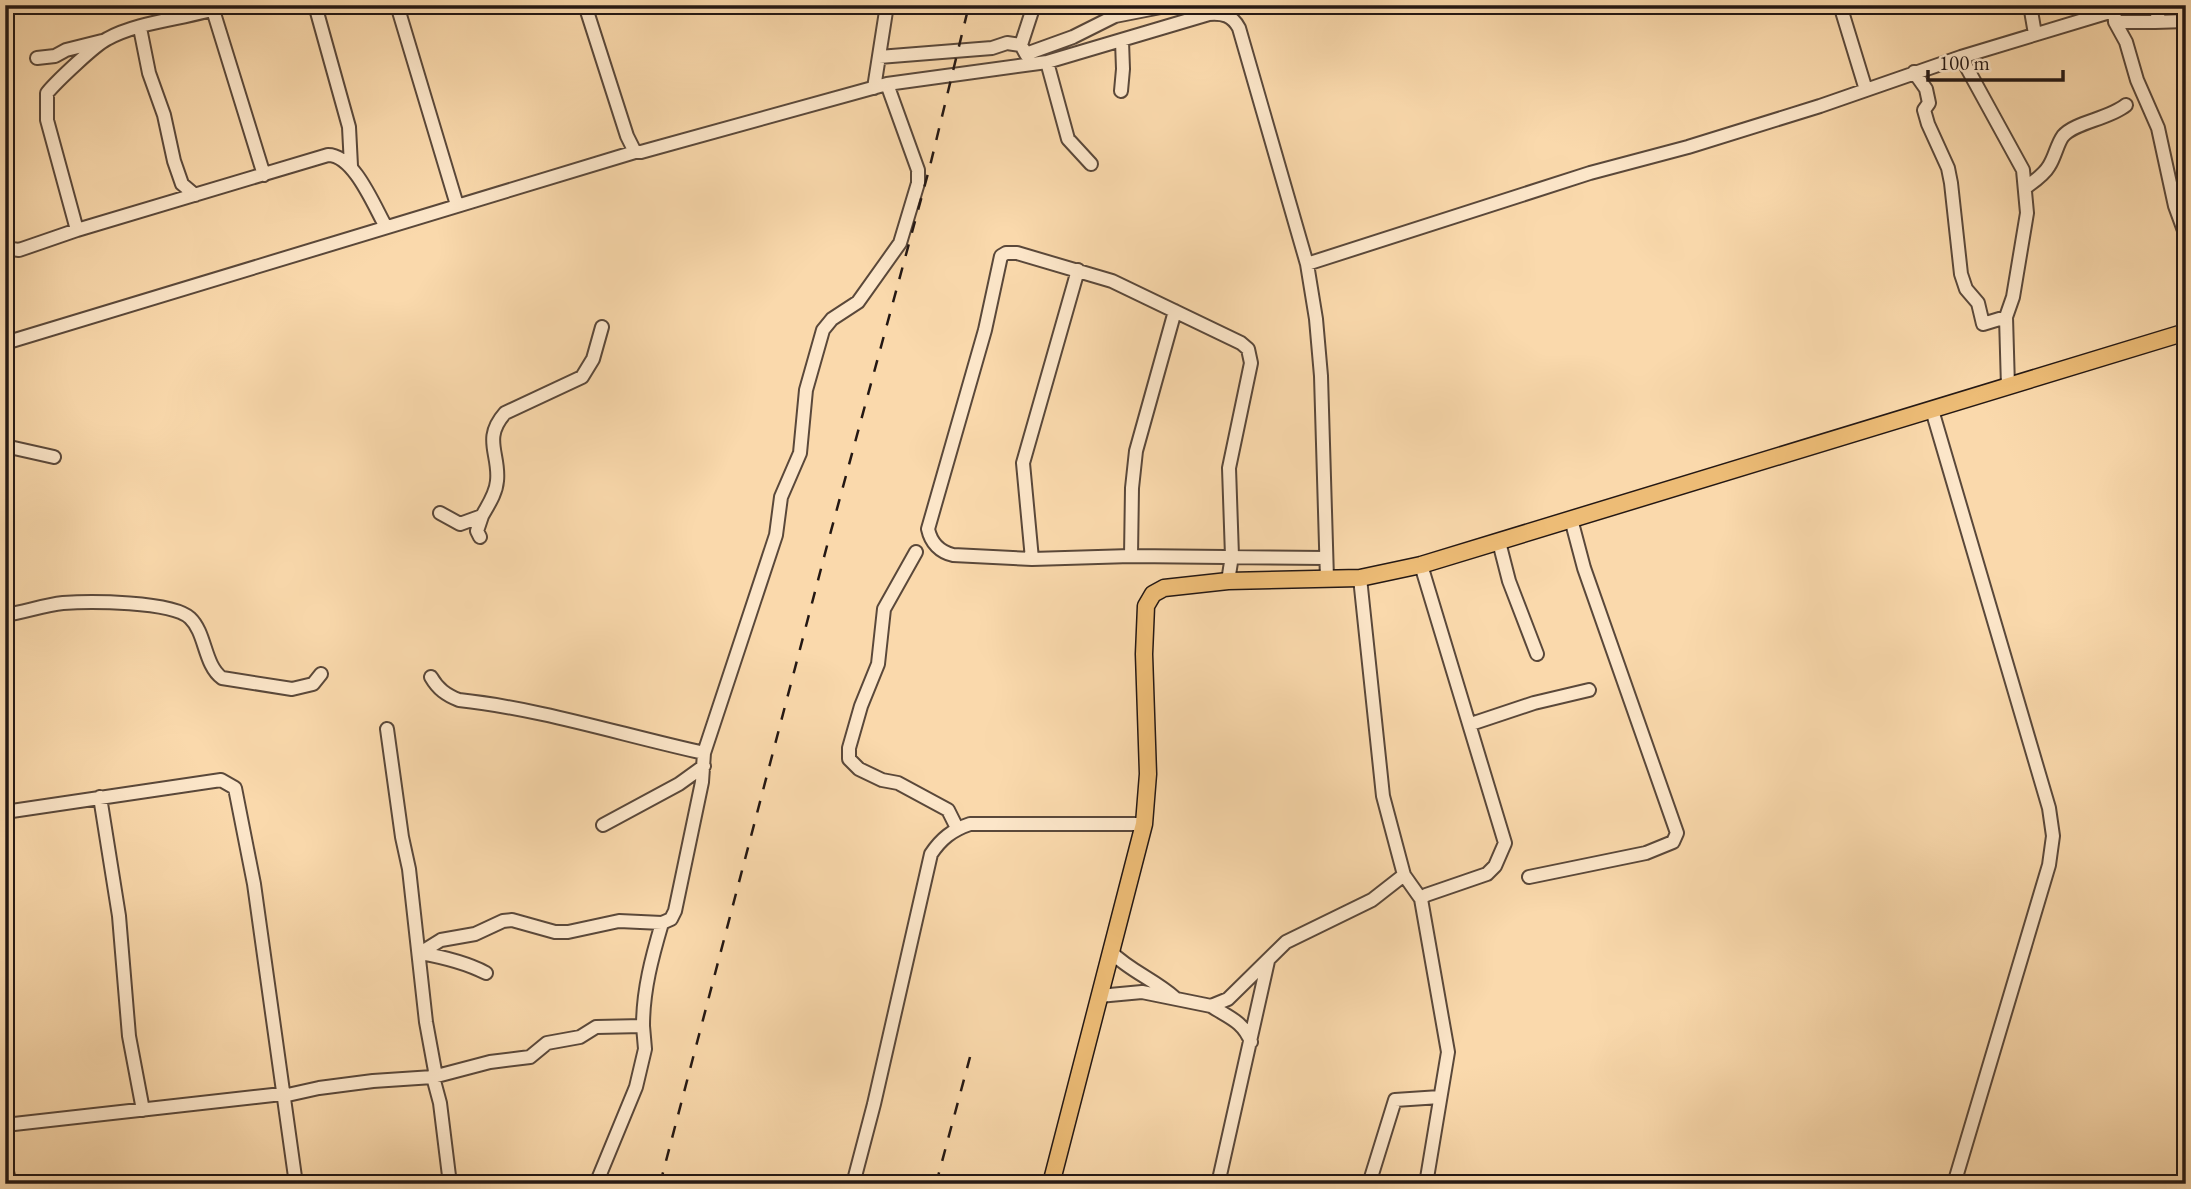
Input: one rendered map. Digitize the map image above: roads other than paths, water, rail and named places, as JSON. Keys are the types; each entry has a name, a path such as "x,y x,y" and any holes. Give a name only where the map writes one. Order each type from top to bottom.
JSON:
{"main road":[{"path":"1051,1184 1144,824 1149,774 1144,654 1146,606 1153,594 1164,588 1228,581 1360,578 1421,565 2186,332"}],"street":[{"path":"164,5 168,20"},
{"path":"37,58 55,56 140,28 227,5"},
{"path":"315,5 349,127 351,166"},
{"path":"397,5 457,205"},
{"path":"586,5 624,127 635,152"},
{"path":"874,88 887,5"},
{"path":"1034,5 1021,45 1026,54 1073,37 1115,16 1171,5"},
{"path":"1840,5 1866,90"},
{"path":"2030,5 2035,34"},
{"path":"2155,22 2162,5"},
{"path":"5,343 635,152 645,152 887,84 1047,62 1228,8 1239,28 1307,264 1316,319 1321,376 1326,579"},
{"path":"213,10 264,175"},
{"path":"1307,264 1578,177 1688,147 2035,34 2114,13 2155,22 2186,21"},
{"path":"2114,13 2137,80 2158,128 2175,206 2186,236"},
{"path":"140,28 149,73 164,115 174,161 182,184 195,195"},
{"path":"77,230 47,120 47,93 106,39"},
{"path":"1121,91 1124,69 1122,41"},
{"path":"879,57 992,48 1007,43 1021,45"},
{"path":"1961,57 2023,170 2026,213 2013,297 2006,317 2008,387"},
{"path":"1047,62 1068,139 1091,164"},
{"path":"1914,72 1926,89 1929,103 1924,110 1948,167 1961,274 1966,289 1978,303 1983,324 2006,317"},
{"path":"420,953 441,940 475,933 503,920 555,932 568,932 619,921 662,923 671,919 675,911 704,760 776,535 781,497 800,453 806,390 823,330 832,318 858,302 900,243 918,183 918,170 887,84"},
{"path":"2025,188 2048,168 2063,136 2078,125 2094,122 2126,105"},
{"path":"5,243 19,250 328,155 341,158 351,166 386,227"},
{"path":"1228,581 1232,556 1229,468 1251,363 1248,349 1241,343 1112,281 1017,253 1001,256 981,343 928,529 930,538 944,553 1032,559 1131,556 1232,556 1326,558"},
{"path":"1032,559 1023,463 1078,270"},
{"path":"1131,556 1132,488 1136,451 1175,311"},
{"path":"480,537 477,531 495,491 497,480 492,447 497,422 505,413 582,377 593,359 602,327"},
{"path":"1932,410 2049,808 2053,836 2043,886 1954,1184"},
{"path":"5,446 54,457"},
{"path":"440,513 460,524 482,516"},
{"path":"1529,877 1646,852 1672,842 1677,832 1584,568 1571,519"},
{"path":"1499,541 1509,581 1537,654"},
{"path":"916,552 884,608 878,664 858,716 849,748 849,759 859,769 882,780 898,783 948,810 957,828"},
{"path":"1421,565 1505,843 1495,866 1487,874 1421,899"},
{"path":"1360,578 1383,796 1404,876 1421,899 1448,1052 1426,1184"},
{"path":"5,615 62,603 133,604 176,609 191,619 208,651 215,672 222,678 292,689 313,684 321,674"},
{"path":"432,677 435,684 447,695 459,700 547,714 704,760"},
{"path":"1471,724 1534,703 1589,690"},
{"path":"387,729 402,836 410,869 426,1022 450,1184"},
{"path":"603,825 678,784 704,760"},
{"path":"5,812 221,779 235,788 254,884 296,1184"},
{"path":"100,797 119,916 129,1036 143,1110"},
{"path":"853,1184 931,855 939,843 957,828 990,822 1144,824"},
{"path":"1211,1006 1228,999 1286,942 1372,901 1404,876"},
{"path":"596,1184 636,1087 645,1049 643,1007 649,970 662,923"},
{"path":"1111,952 1125,966 1159,984 1178,1000"},
{"path":"420,953 447,958 486,973"},
{"path":"1218,1184 1268,961"},
{"path":"1099,996 1142,992 1211,1006 1247,1030 1251,1042"},
{"path":"5,1125 283,1095 373,1080 433,1077 490,1062 530,1056 547,1043 580,1037 596,1027 643,1026"},
{"path":"1369,1184 1395,1100 1440,1097"},
{"path":"5,1164 9,1184"}],"railway":[{"path":"660,1184 828,542 930,166 969,5"},
{"path":"936,1184 970,1057"}]}
